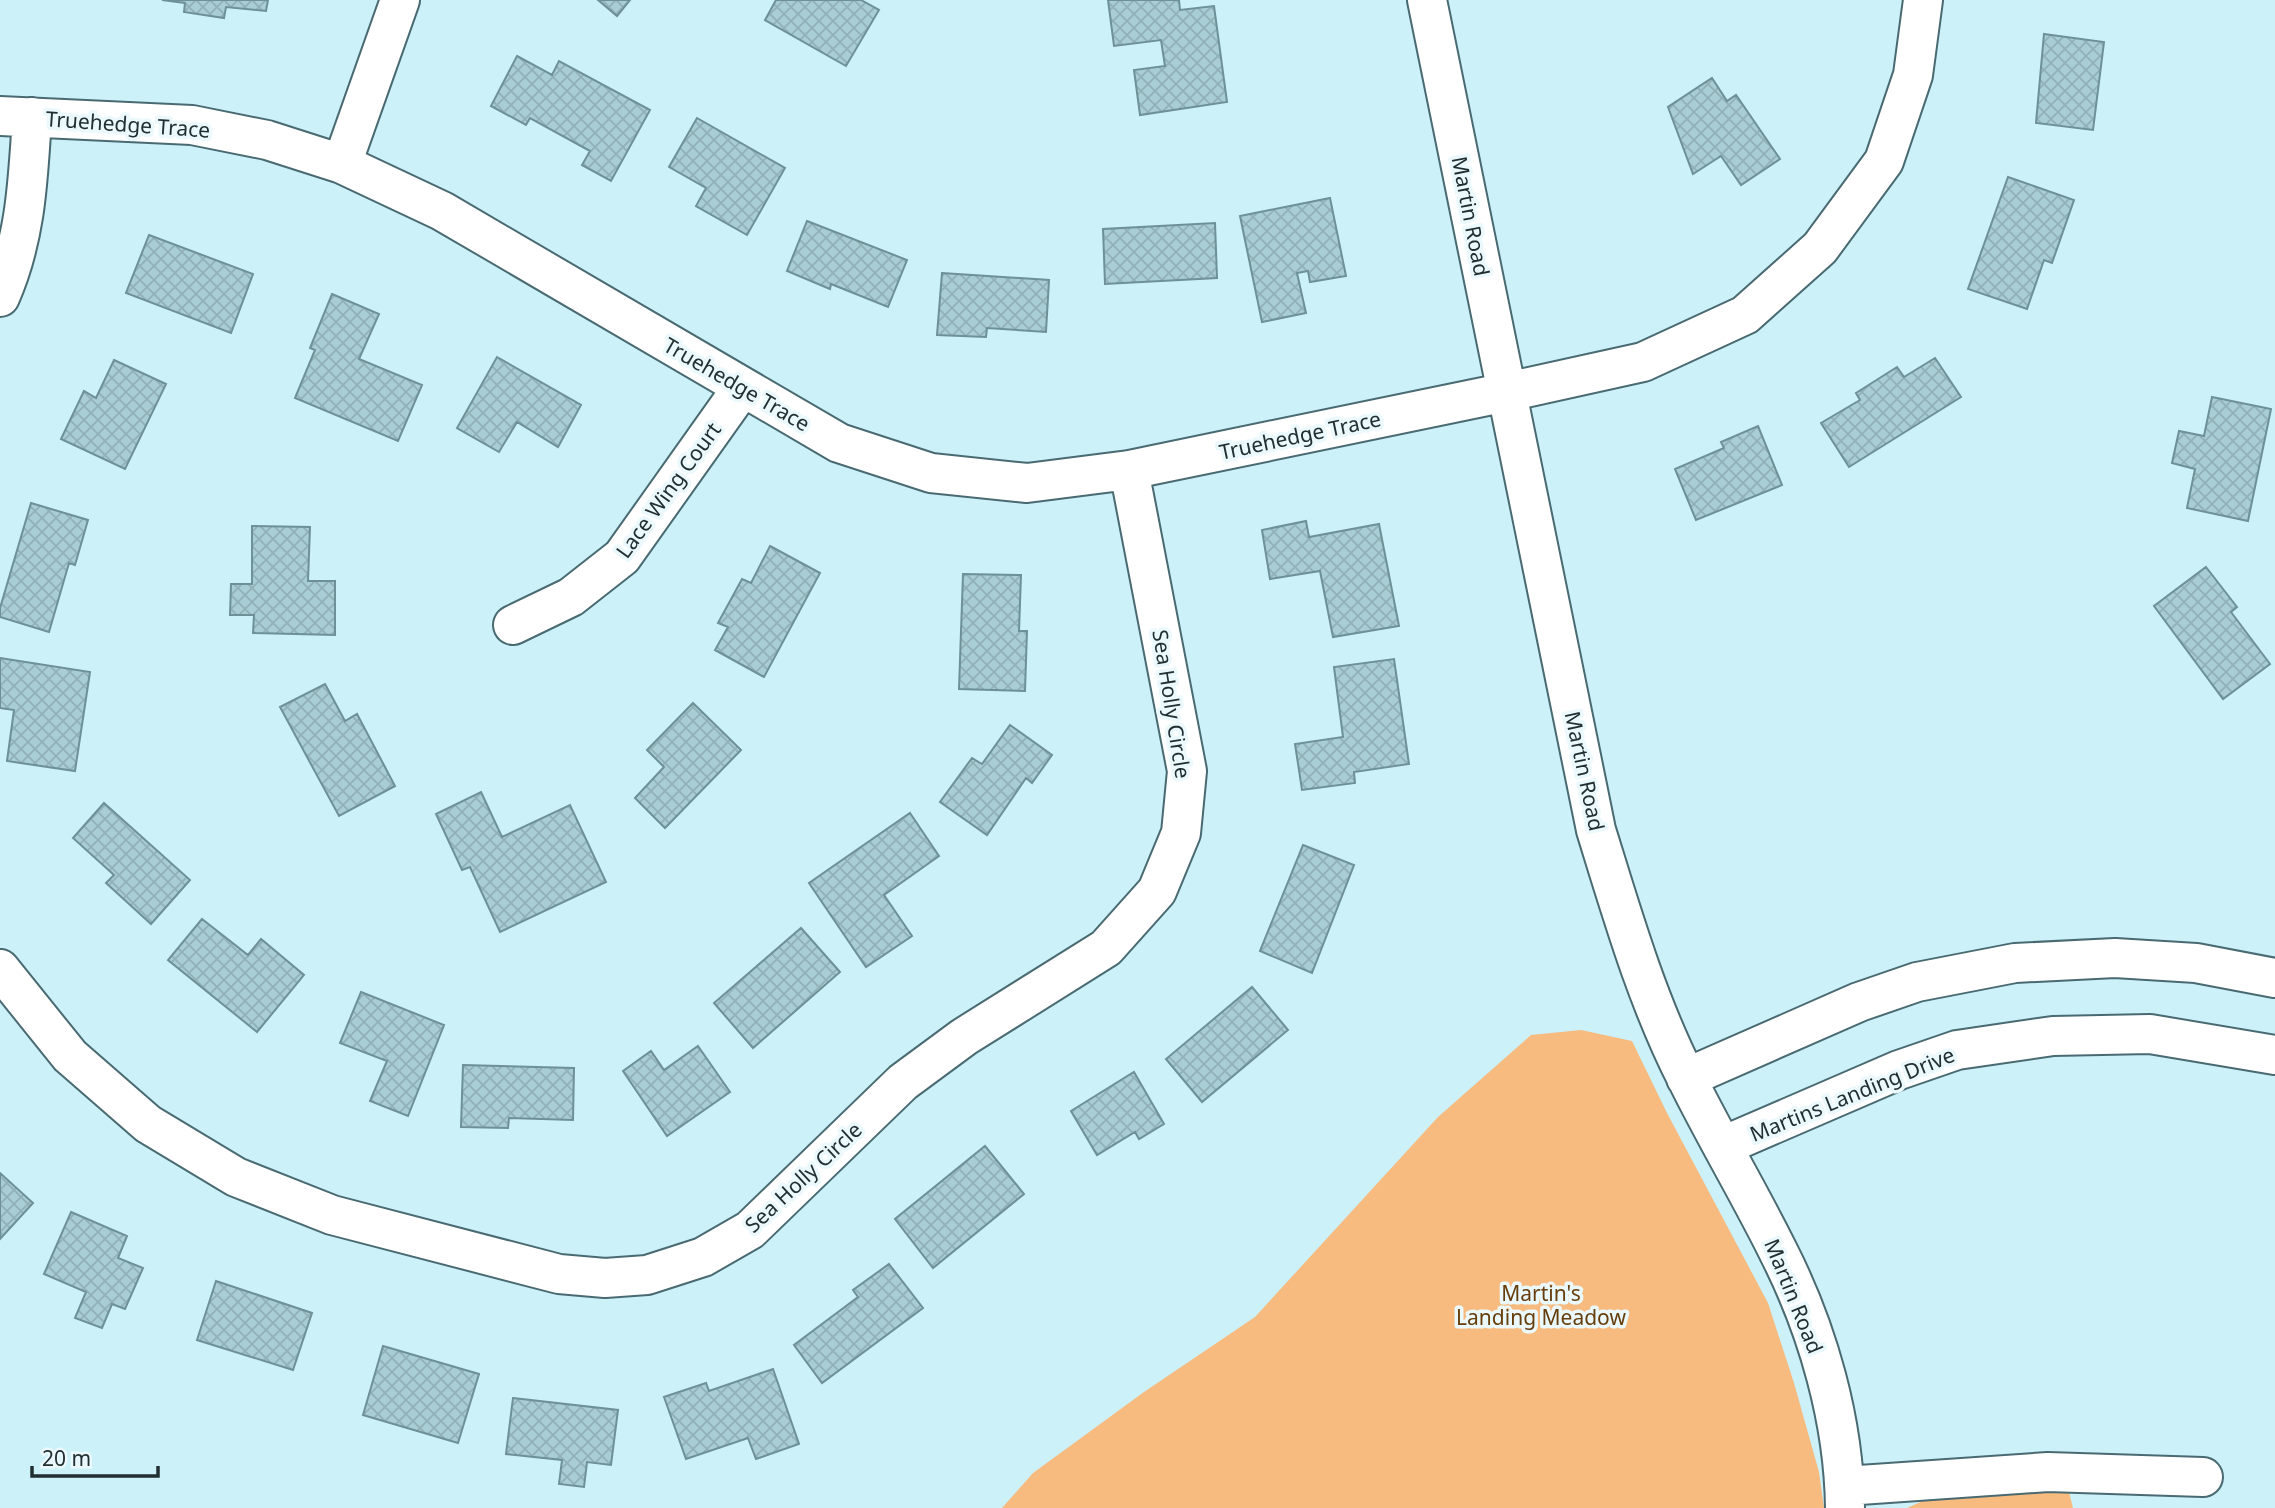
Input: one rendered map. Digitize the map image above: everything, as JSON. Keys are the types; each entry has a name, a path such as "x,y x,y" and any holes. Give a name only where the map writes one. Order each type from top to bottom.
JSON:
{"street":[{"path":"342,164 400,0"},
{"name":"Martin Road","path":"1427,0 1596,830 1636,956 1686,1077 1780,1255 1809,1321 1833,1403 1845,1497"},
{"name":"Truehedge Trace","path":"16,117 192,125 267,140 342,164 442,211 839,443 931,473 1027,483 1129,470 1643,362 1745,315 1819,248 1884,161 1913,75 1923,0"},
{"path":"0,297 11,272 26,207 16,117"},
{"name":"Lace Wing Court","path":"513,625 571,597 622,557 742,388"},
{"name":"Sea Holly Circle","path":"0,969 70,1056 148,1124 236,1177 332,1215 559,1274 605,1278 647,1275 703,1257 750,1230 903,1082 964,1037 1106,948 1157,891 1181,834 1187,771 1129,470"},
{"path":"1686,1077 1858,1002 1917,982 2015,963 2128,959 2196,963 2275,978"},
{"name":"Martins Landing Drive","path":"1723,1146 1899,1070 1957,1050 2053,1036 2150,1034 2275,1055"},
{"path":"1845,1497 2048,1472 2203,1477"}],"green space":[{"name":"Martin's Landing Meadow","path":"1581,1030 1632,1041 1667,1113 1768,1303 1819,1472 1824,1508 1002,1508 1033,1473 1144,1392 1255,1317 1438,1117 1531,1035"},
{"path":"2068,1488 2073,1508 1907,1508 1934,1496"}],"building":[{"path":"162,0 268,0 266,11 226,7 224,18 184,12 185,3"},
{"path":"598,0 630,0 617,16"},
{"path":"776,0 861,0 879,10 846,66 765,20"},
{"path":"1108,0 1179,0 1180,10 1214,6 1227,102 1140,115 1134,70 1165,66 1161,40 1114,46"},
{"path":"2044,34 2104,42 2093,130 2036,123"},
{"path":"517,56 552,75 559,61 650,110 611,181 582,165 590,151 530,118 526,125 491,106"},
{"path":"1712,78 1727,101 1736,95 1780,159 1741,185 1721,156 1693,174 1668,107"},
{"path":"697,118 785,168 747,235 696,206 706,188 669,167"},
{"path":"2008,177 2074,200 2052,263 2044,260 2027,309 1968,289"},
{"path":"1330,198 1346,276 1310,282 1308,271 1297,273 1306,313 1262,322 1240,216"},
{"path":"807,221 907,260 888,307 831,284 830,289 787,271"},
{"path":"1215,223 1217,278 1105,284 1103,229"},
{"path":"149,235 253,274 231,333 126,293"},
{"path":"942,273 1049,280 1046,332 987,328 986,337 937,335"},
{"path":"332,294 379,314 359,359 422,385 398,441 295,398 315,350 310,348"},
{"path":"497,357 581,405 558,447 517,422 499,452 457,428"},
{"path":"1935,358 1961,397 1849,467 1821,423 1860,400 1856,393 1897,367 1904,377"},
{"path":"114,360 166,384 125,469 61,439 84,391 96,398"},
{"path":"2212,397 2271,409 2248,521 2187,508 2195,469 2172,463 2179,431 2204,436"},
{"path":"1758,426 1782,485 1696,520 1675,469 1724,448 1721,442"},
{"path":"31,503 88,520 75,565 69,563 49,632 0,617 0,608"},
{"path":"1306,521 1309,537 1379,524 1399,626 1333,637 1320,571 1270,579 1262,530"},
{"path":"252,526 310,527 308,581 335,581 335,635 253,633 254,615 230,615 231,584 252,584"},
{"path":"770,546 820,573 764,677 715,650 728,627 718,623 742,579 751,583"},
{"path":"2206,567 2237,607 2231,612 2270,664 2223,699 2154,606"},
{"path":"963,574 1021,575 1019,631 1027,631 1025,691 959,689"},
{"path":"0,658 90,672 75,771 7,761 14,710 0,708"},
{"path":"1394,659 1409,764 1354,772 1355,783 1302,790 1295,744 1343,737 1334,667"},
{"path":"325,684 345,721 357,714 395,786 339,816 280,707"},
{"path":"693,703 741,750 665,828 635,798 664,767 647,750"},
{"path":"1010,725 1052,755 1032,783 1026,778 987,835 940,802 972,758 982,764"},
{"path":"481,792 502,837 570,805 606,882 500,932 470,867 462,870 436,814"},
{"path":"104,803 190,880 151,924 106,883 114,875 73,838"},
{"path":"910,813 939,856 884,895 912,936 866,967 809,883"},
{"path":"1303,845 1354,865 1312,973 1260,951"},
{"path":"202,919 248,955 261,939 304,975 257,1032 168,960"},
{"path":"801,928 840,972 753,1048 714,1003"},
{"path":"1252,987 1288,1030 1202,1102 1166,1059"},
{"path":"361,992 444,1025 408,1116 370,1101 387,1061 340,1043"},
{"path":"698,1046 730,1092 667,1136 623,1071 651,1051 664,1070"},
{"path":"463,1065 574,1068 573,1120 509,1118 508,1128 461,1127"},
{"path":"1134,1072 1164,1124 1139,1139 1135,1132 1097,1155 1071,1111"},
{"path":"985,1146 1024,1194 933,1268 895,1219"},
{"path":"0,1173 33,1203 0,1239"},
{"path":"71,1212 127,1236 118,1258 143,1268 125,1309 112,1304 102,1328 75,1318 86,1292 44,1274"},
{"path":"889,1264 923,1308 822,1383 794,1345 858,1297 853,1290"},
{"path":"216,1281 312,1313 293,1370 197,1340"},
{"path":"383,1346 479,1374 458,1443 363,1415"},
{"path":"773,1369 799,1444 756,1459 748,1438 686,1459 664,1397 706,1383 709,1391"},
{"path":"513,1398 618,1410 611,1465 587,1462 584,1487 559,1484 562,1460 506,1454"}]}
